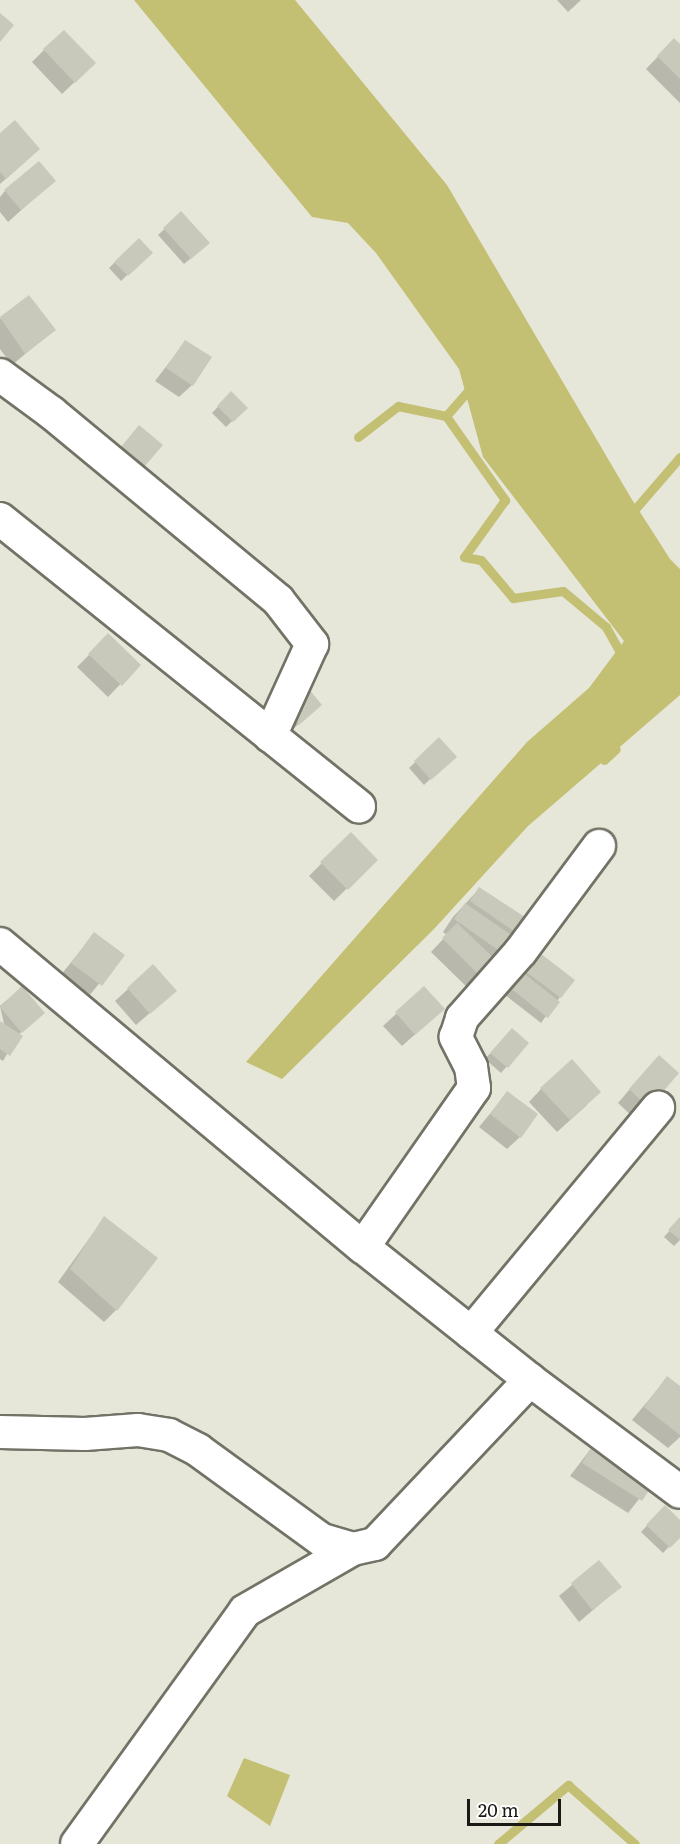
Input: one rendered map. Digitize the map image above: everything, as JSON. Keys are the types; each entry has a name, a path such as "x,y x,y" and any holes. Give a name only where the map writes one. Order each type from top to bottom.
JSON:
{"street":[{"path":"0,375 52,413 278,600 312,644 270,736"},
{"path":"0,519 359,807"},
{"path":"363,1247 474,1088 471,1067 456,1037 462,1018 521,951 599,846"},
{"path":"0,944 363,1247 530,1380 680,1492"},
{"path":"471,1333 658,1108"},
{"path":"77,1844 245,1611 353,1549 375,1544 530,1380"},
{"path":"0,1432 85,1434 138,1430 169,1435 198,1450 322,1540 353,1549"}],"shaded area":[{"path":"134,0 295,0 447,185 631,498 670,559 680,569 680,695 528,826 434,929 282,1079 246,1062 527,742 589,688 624,641 483,457 459,369 376,253 348,223 312,217"},
{"path":"244,1758 290,1775 270,1826 227,1796"}],"building":[{"path":"0,13 14,25 0,42"},
{"path":"64,30 96,63 75,83 43,49"},
{"path":"674,38 680,44 680,79 657,56"},
{"path":"15,120 40,149 6,179 0,172 0,133"},
{"path":"39,161 56,181 21,210 4,190"},
{"path":"181,211 210,243 191,259 163,228"},
{"path":"139,238 153,253 128,276 114,262"},
{"path":"29,295 56,330 25,354 0,317"},
{"path":"185,340 212,357 193,386 166,368"},
{"path":"231,391 248,408 233,422 217,406"},
{"path":"139,425 163,445 145,466 121,447"},
{"path":"108,633 141,665 122,686 88,654"},
{"path":"304,683 322,705 299,725 280,704"},
{"path":"439,737 457,757 431,780 414,761"},
{"path":"351,832 378,860 348,890 320,862"},
{"path":"479,887 531,921 521,936 470,901"},
{"path":"465,903 517,939 505,955 454,919"},
{"path":"457,923 501,965 485,981 442,938"},
{"path":"94,932 125,955 102,986 71,963"},
{"path":"536,950 575,980 561,998 522,969"},
{"path":"153,964 177,991 150,1014 127,988"},
{"path":"521,971 560,1002 548,1018 509,987"},
{"path":"22,986 45,1013 22,1033 0,1007"},
{"path":"424,986 445,1009 415,1035 395,1012"},
{"path":"0,1021 23,1036 10,1056 0,1049"},
{"path":"512,1028 529,1043 508,1068 490,1053"},
{"path":"659,1055 679,1073 649,1108 629,1089"},
{"path":"572,1059 601,1092 570,1120 540,1088"},
{"path":"507,1091 538,1114 521,1138 490,1114"},
{"path":"104,1216 158,1258 117,1311 70,1269"},
{"path":"680,1217 680,1240 668,1230"},
{"path":"667,1376 680,1386 680,1435 644,1407"},
{"path":"596,1440 656,1480 642,1501 582,1463"},
{"path":"665,1505 680,1520 680,1538 670,1548 646,1525"},
{"path":"599,1560 622,1587 592,1610 571,1583"}],"waterway":[{"path":"358,437 398,406 446,416 473,385"},
{"path":"446,416 505,500 464,557 481,560 513,598 563,591 606,627 624,659"},
{"path":"629,516 680,457"},
{"path":"604,760 616,749"},
{"path":"498,1844 568,1785 635,1844"}]}
